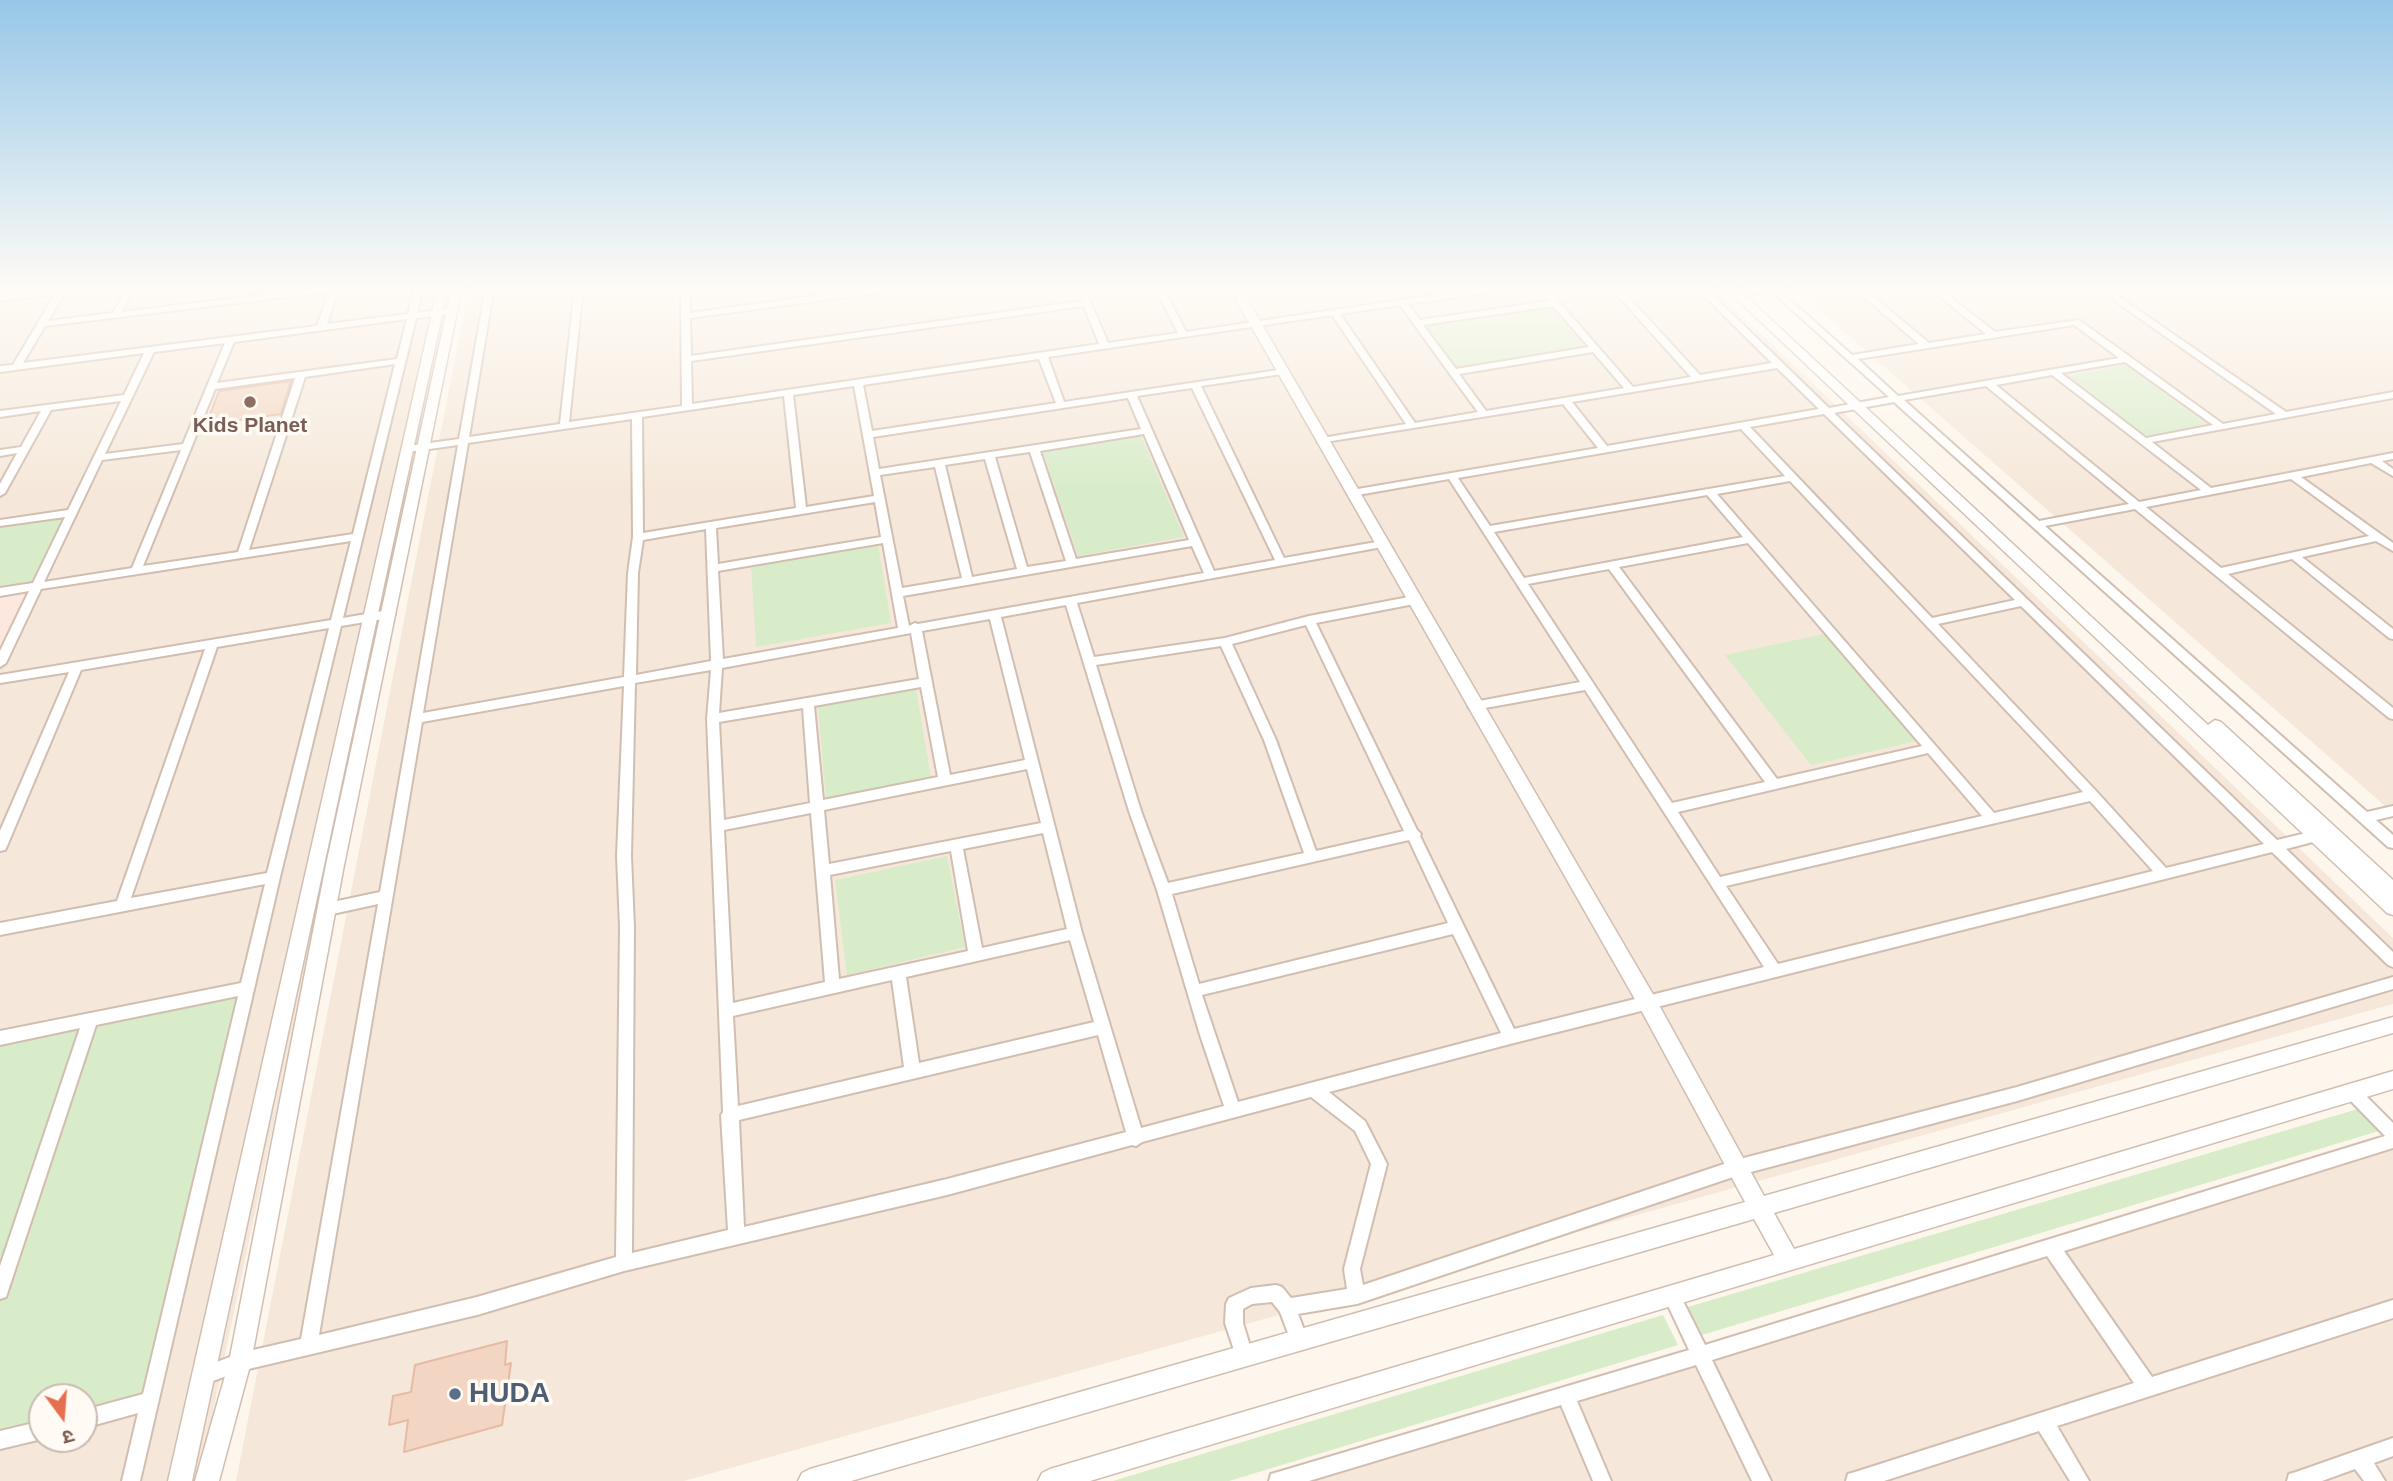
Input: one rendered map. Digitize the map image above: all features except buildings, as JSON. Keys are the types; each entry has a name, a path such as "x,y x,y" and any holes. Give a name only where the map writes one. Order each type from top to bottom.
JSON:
{"street":[{"path":"16,367 23,356"},
{"path":"0,369 102,356"},
{"path":"0,663 147,356"},
{"path":"136,571 224,356"},
{"path":"131,1481 147,1402 400,356"},
{"path":"180,1481 201,1376 380,616 435,356"},
{"path":"309,1345 477,356"},
{"path":"564,427 572,356"},
{"path":"687,408 686,359 707,356"},
{"path":"415,448 1042,356"},
{"path":"1043,356 1061,405"},
{"path":"1274,356 1647,1003 1788,1260"},
{"path":"1364,356 1412,426"},
{"path":"1442,356 1484,414"},
{"path":"1453,372 1551,356"},
{"path":"1601,356 1631,390"},
{"path":"1677,356 1698,379"},
{"path":"1770,356 2393,961"},
{"path":"1809,356 2322,834 2393,908"},
{"path":"1850,358 1862,356"},
{"path":"2123,356 2220,426"},
{"path":"2199,356 2284,415"},
{"path":"1850,358 2393,843"},
{"path":"1353,493 2127,359"},
{"path":"211,387 399,361"},
{"path":"1322,441 1779,365"},
{"path":"867,435 1282,371"},
{"path":"2054,372 2209,491"},
{"path":"242,555 300,374"},
{"path":"858,383 897,593 925,682 945,780"},
{"path":"1988,383 2393,715"},
{"path":"1195,384 1281,562"},
{"path":"788,393 801,510"},
{"path":"1131,394 1210,575"},
{"path":"2144,441 2393,395"},
{"path":"0,414 127,397"},
{"path":"1566,401 1604,449"},
{"path":"0,493 48,407"},
{"path":"624,1263 627,928 624,856 633,573 638,537 637,416"},
{"path":"1743,425 1790,478 2094,796 2164,874"},
{"path":"875,473 1147,430"},
{"path":"98,458 187,446"},
{"path":"1034,448 1072,563"},
{"path":"0,453 24,449"},
{"path":"989,455 1023,571"},
{"path":"2035,525 2393,456"},
{"path":"2373,460 2393,473"},
{"path":"939,463 968,581"},
{"path":"1452,476 1774,972"},
{"path":"2294,476 2393,548"},
{"path":"1487,530 1790,478"},
{"path":"1710,492 1992,819"},
{"path":"638,537 879,498"},
{"path":"0,523 72,513"},
{"path":"711,525 717,663 713,719 720,826 729,1115 736,1237"},
{"path":"0,592 358,537"},
{"path":"2218,572 2378,537"},
{"path":"712,569 887,539"},
{"path":"1520,582 1751,539"},
{"path":"897,593 1195,541"},
{"path":"416,719 1382,544"},
{"path":"2293,555 2393,635"},
{"path":"1612,565 1774,784"},
{"path":"1070,599 1135,811 1164,890 1233,1110"},
{"path":"1089,662 1226,642 1308,620 1414,600"},
{"path":"1929,621 2024,602"},
{"path":"994,613 1074,933 1136,1139"},
{"path":"0,679 380,616"},
{"path":"207,1481 240,1362 328,909 380,616"},
{"path":"1308,620 1414,834 1510,1037"},
{"path":"1226,642 1270,740 1311,855"},
{"path":"122,906 212,644"},
{"path":"0,846 78,666"},
{"path":"713,719 925,682"},
{"path":"1474,706 1587,685"},
{"path":"2379,703 2393,699"},
{"path":"808,702 833,988"},
{"path":"1668,809 1931,748"},
{"path":"720,826 1032,763"},
{"path":"1716,883 2094,796"},
{"path":"2365,818 2393,811"},
{"path":"823,871 1048,827"},
{"path":"1164,890 1414,834"},
{"path":"201,1376 240,1362 477,1306 624,1263 1136,1139 1233,1110 1315,1091 1510,1037 2322,834"},
{"path":"2322,834 2393,891"},
{"path":"956,845 976,955"},
{"path":"0,929 273,877"},
{"path":"328,909 384,897"},
{"path":"1195,991 1458,927"},
{"path":"725,1011 1074,933"},
{"path":"898,973 912,1069"},
{"path":"1287,1307 1357,1296 1736,1168 2004,1097 2393,983"},
{"path":"0,1038 247,988"},
{"path":"0,1291 90,1021"},
{"path":"810,1481 2393,1025"},
{"path":"729,1115 912,1069 1102,1027"},
{"path":"1050,1481 2393,1080"},
{"path":"1315,1091 1360,1126 1379,1164 1352,1269 1357,1296"},
{"path":"2352,1092 2393,1134"},
{"path":"1278,1481 1700,1355 2393,1141"},
{"path":"2051,1247 2147,1386"},
{"path":"1244,1356 1234,1323 1235,1304 1251,1296 1276,1293 1287,1307 1299,1340"},
{"path":"1671,1295 1762,1481"},
{"path":"1855,1481 2393,1309"},
{"path":"1566,1395 1602,1481"},
{"path":"98,1415 147,1402"},
{"path":"2043,1420 2080,1481"},
{"path":"0,1440 28,1433"},
{"path":"2296,1481 2393,1447"},
{"path":"2359,1459 2376,1481"}],"shaded area":[{"path":"0,356 435,356 202,1464 195,1481 0,1481"},
{"path":"456,356 1784,356 2393,938 2393,1004 684,1481 236,1481"},
{"path":"1872,356 2393,356 2393,813"},
{"path":"28,588 0,645 0,592"},
{"path":"2393,1145 2393,1481 1290,1481"}],"green space":[{"path":"1449,356 1527,356 1457,367"},
{"path":"2125,365 2206,424 2145,436 2069,376"},
{"path":"1141,436 1184,537 1078,556 1043,452"},
{"path":"63,517 32,582 0,587 0,526"},
{"path":"878,545 891,623 756,647 751,566"},
{"path":"1824,634 1917,741 1811,765 1725,655"},
{"path":"916,689 931,778 826,799 818,707"},
{"path":"947,856 965,947 847,975 835,880"},
{"path":"247,988 147,1402 98,1415 98,1383 28,1383 28,1434 0,1441 0,1038"},
{"path":"2358,1109 2379,1131 1702,1335 1688,1307"},
{"path":"1663,1315 1678,1345 1229,1481 1113,1481"}],"place":[{"name":"Kids Planet","path":"250,402"},
{"name":"HUDA","path":"455,1394"}]}
